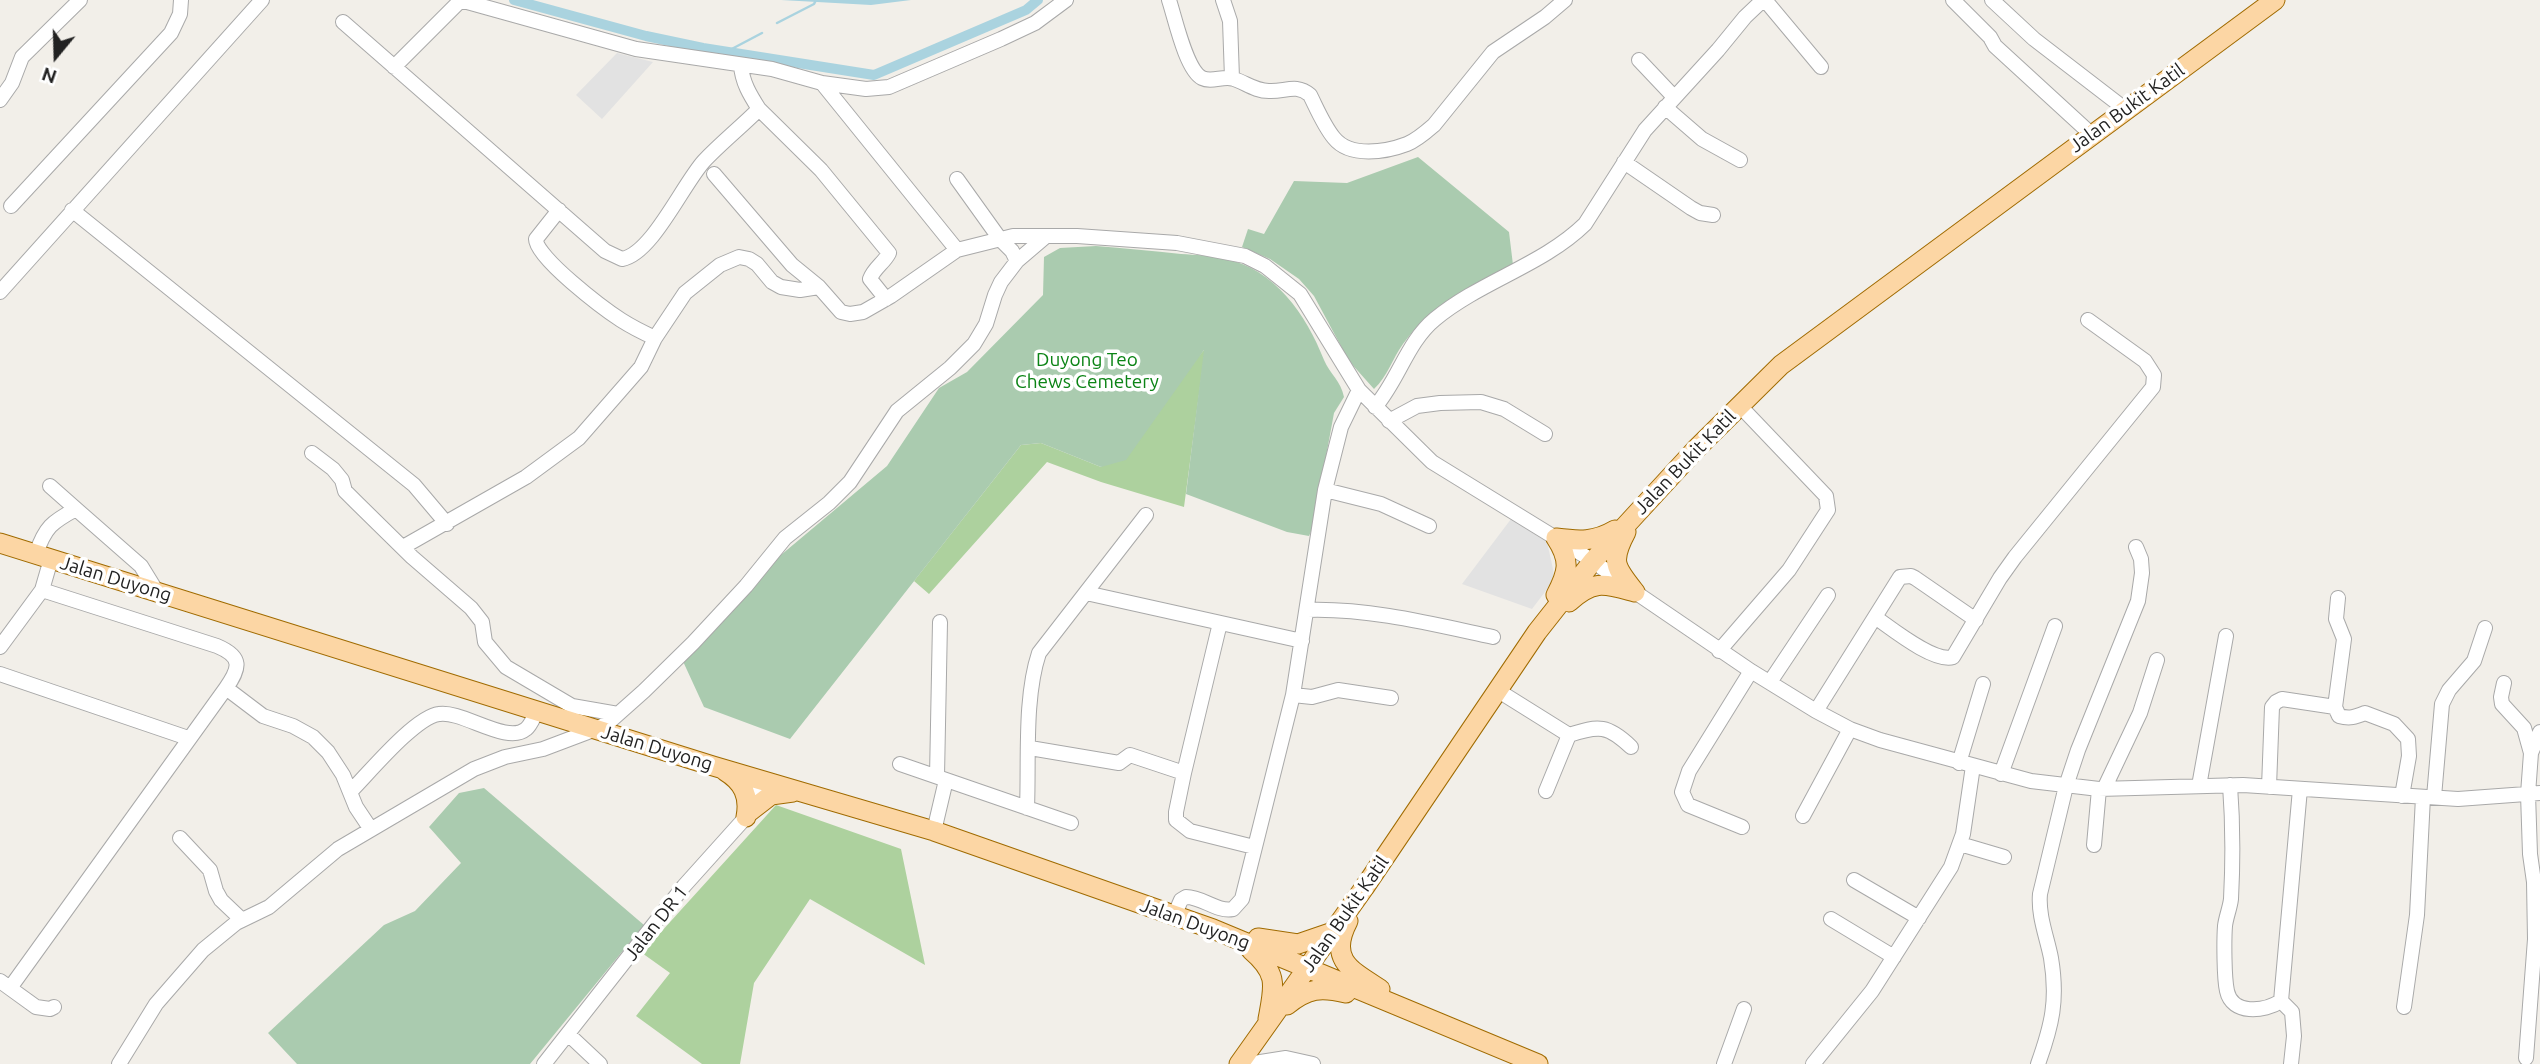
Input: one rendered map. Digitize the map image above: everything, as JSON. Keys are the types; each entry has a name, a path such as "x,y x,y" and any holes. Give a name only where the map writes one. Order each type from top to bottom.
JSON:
{"main road":[{"name":"Jalan Bukit Katil","path":"1239,1064 1364,888 1537,632 1593,561 1641,507 1781,365 2276,0"},
{"path":"1635,592 1619,573 1615,563 1616,551 1641,507"},
{"path":"1556,538 1581,541 1601,538 1625,525"},
{"path":"1537,632 1566,576 1565,551 1556,538"},
{"name":"Jalan Duyong","path":"0,543 713,766 934,831 1213,929 1424,1018"},
{"path":"1537,632 1583,589 1607,585 1635,592"},
{"path":"713,766 728,772 744,788 748,815"},
{"path":"748,815 771,795 801,791"},
{"path":"1364,888 1341,933 1340,950 1343,961 1350,970 1424,1018"},
{"path":"1213,929 1298,944 1333,932"},
{"path":"1240,940 1267,963 1273,977 1268,1022"},
{"path":"1268,1022 1297,997 1323,988 1345,992 1424,1018 1538,1064"}],"street":[{"path":"0,100 12,83 22,57 80,0"},
{"path":"11,206 171,33 180,14 181,0"},
{"path":"0,292 262,0"},
{"path":"394,67 461,0 636,49 772,69 851,89 889,87 1019,31 1052,12 1066,0"},
{"path":"1169,0 1195,73 1208,80 1232,78 1262,91 1294,88 1303,90 1310,95 1335,140 1347,148 1372,151 1409,143 1434,125 1493,52 1565,0"},
{"path":"1223,0 1230,21 1232,78"},
{"path":"1953,0 1990,37 1995,46 2091,134"},
{"path":"1992,0 2034,39 2125,109"},
{"path":"1375,407 1391,385 1410,345 1433,320 1464,297 1572,237 1594,211 1645,130 1718,50 1757,2 1821,67"},
{"path":"343,22 611,255 622,259 635,255 661,225 705,161 759,109"},
{"path":"1639,60 1702,139 1740,160"},
{"path":"741,65 749,94 759,109 821,170 889,253 885,261 873,271 870,279 886,299"},
{"path":"822,83 957,250"},
{"path":"1624,162 1691,208 1713,215"},
{"path":"714,174 792,265 819,287 841,312 850,314 863,312 886,299 957,250 1013,236 1077,236 1177,243 1245,256 1265,265 1300,294 1334,354 1359,390 1432,462 1593,561 1719,651 1816,711 1850,729 1916,752 2001,774 2066,786 2102,789 2230,785 2458,799 2534,794"},
{"path":"957,178 1017,261"},
{"path":"559,210 538,236 535,244 537,247 562,273 621,320 655,338"},
{"path":"72,211 414,485 447,524"},
{"path":"119,1064 156,1004 218,935 269,907 338,849 474,769 505,757 543,749 596,729 618,714 693,643 746,586 785,538 829,503 850,482 897,411 950,368 974,344 986,324 1001,282 1017,261 1044,237"},
{"path":"403,547 526,477 579,438 641,367 655,338 685,293 730,259 749,259 757,264 772,282 781,287 819,287"},
{"path":"1875,617 1930,653 1947,659 1957,653 2015,557 2153,387 2154,376 2145,361 2088,320"},
{"path":"1174,916 1181,900 1186,897 1198,899 1225,911 1233,909 1241,899 1293,695 1325,490 1341,427 1359,390"},
{"path":"1390,421 1417,406 1440,402 1481,402 1504,409 1545,434"},
{"path":"1719,651 1789,570 1828,509 1826,496 1740,406"},
{"path":"312,453 333,469 342,480 345,491 471,608 482,622 485,642 506,667 572,706 618,714"},
{"path":"50,486 141,566 157,592"},
{"path":"1325,490 1381,504 1429,526"},
{"path":"0,647 42,590 42,535 52,522 76,509"},
{"path":"1027,808 1030,706 1034,668 1039,653 1146,515"},
{"path":"2038,1064 2050,1029 2055,996 2051,960 2039,908 2040,894 2066,786 2078,750 2138,601 2142,573 2141,559 2136,547"},
{"path":"1816,711 1896,581 1905,575 1916,578 1976,620"},
{"path":"42,590 226,650 233,654 237,662 236,670 226,688 5,984 36,1007 43,1010 54,1007"},
{"path":"1086,593 1302,641"},
{"path":"1770,682 1828,595"},
{"path":"2338,598 2336,620 2344,639 2335,707 2339,716 2344,718 2350,719 2365,713 2394,724 2408,739 2409,756 2402,796"},
{"path":"1307,610 1328,609 1395,617 1493,637"},
{"path":"934,831 941,778 940,622"},
{"path":"1220,623 1184,773 1176,820 1190,831 1254,847"},
{"path":"2001,774 2055,626"},
{"path":"2404,1007 2442,704 2449,690 2474,661 2485,628"},
{"path":"2199,786 2226,636"},
{"path":"2094,845 2102,789 2140,713 2157,660"},
{"path":"1742,827 1688,805 1682,792 1689,771 1751,671"},
{"path":"0,674 188,738"},
{"path":"1813,1064 1872,990 1951,867 1960,844 1966,816 1966,764 1983,684"},
{"path":"2504,684 2502,704 2524,728 2531,753 2534,794 2530,854 2534,882 2535,939 2526,1058"},
{"path":"226,688 263,716 293,726 313,737 328,752 370,828"},
{"path":"1293,695 1312,697 1338,690 1391,698"},
{"path":"1497,691 1569,735 1591,728 1604,728 1632,747"},
{"path":"2269,787 2272,707 2276,702 2282,699 2335,707"},
{"path":"351,792 415,726 436,714 454,715 506,732 518,733 528,729 537,711"},
{"path":"1803,816 1850,729"},
{"path":"2531,753 2540,732"},
{"path":"1546,791 1569,735"},
{"path":"1030,748 1119,763 1130,755 1184,773"},
{"path":"900,764 1071,823"},
{"name":"Jalan DR 1","path":"544,1064 684,886 748,815 763,780"},
{"path":"2230,785 2233,832 2231,900 2225,925 2227,992 2233,1003 2252,1010 2268,1009 2280,1001"},
{"path":"2280,1001 2300,789"},
{"path":"180,838 210,870 221,900 242,920"},
{"path":"1960,844 2004,856"},
{"path":"1854,880 1919,918"},
{"path":"1831,919 1894,957"},
{"path":"2280,1001 2292,1012 2294,1035 2291,1064"},
{"path":"1724,1064 1744,1009"},
{"path":"568,1034 600,1064"},
{"path":"1248,1064 1286,1058 1313,1064"}],"green space":[{"path":"1418,157 1509,232 1513,265 1453,297 1426,318 1403,344 1383,379 1374,389 1349,361 1314,296 1299,279 1270,259 1242,247 1248,229 1264,234 1294,181 1347,183"},
{"name":"Duyong Teo Chews Cemetery","path":"1096,246 1213,256 1242,264 1273,283 1298,310 1344,397 1334,413 1313,527 1309,536 1287,532 1186,494 1204,350 1126,460 1101,467 1041,443 1021,445 790,739 704,707 681,657 775,560 887,466 939,388 967,372 1043,295 1044,257 1060,248"},
{"path":"1205,349 1184,507 1101,482 1047,462 929,594 914,581 1021,445 1041,443 1101,467"},
{"path":"484,788 644,925 530,1064 297,1064 268,1033 384,925 415,911 461,863 429,827 459,793"},
{"path":"776,805 901,849 925,965 810,899 754,983 740,1064 702,1064 636,1016 670,973 642,953"}],"shaded area":[{"path":"617,53 653,62 602,119 576,95"},
{"path":"1511,519 1547,542 1554,580 1532,609 1462,584"}],"water":[{"path":"781,0 911,0 871,5"}],"waterway":[{"path":"514,0 646,36 703,48 874,75 1026,10 1038,0"},
{"path":"777,23 814,4 816,0"},
{"path":"726,52 762,33"}]}
